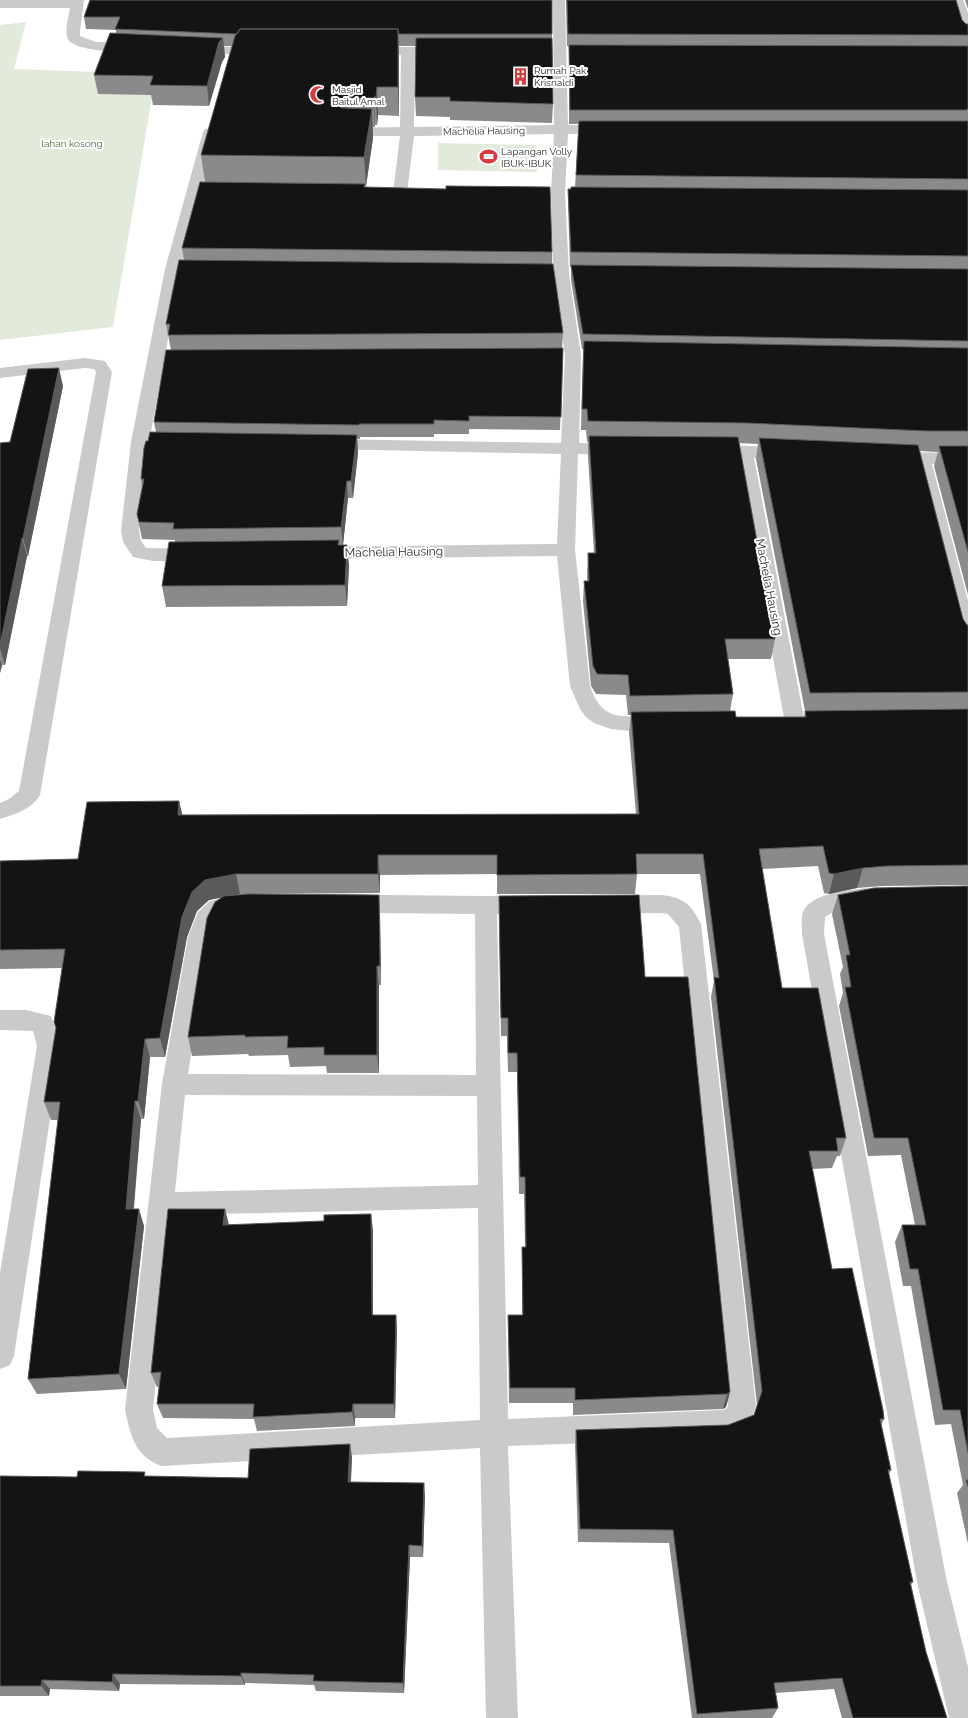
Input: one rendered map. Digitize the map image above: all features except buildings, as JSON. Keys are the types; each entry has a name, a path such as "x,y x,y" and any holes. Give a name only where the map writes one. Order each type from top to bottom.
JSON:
{"street":[{"path":"560,0 561,130 558,193 561,274 573,355 566,550 580,686 587,703 595,712 608,721 626,724 680,724"},
{"path":"957,0 968,32"},
{"path":"0,4 77,2 73,32 74,38 84,43 96,46 151,48"},
{"path":"183,49 238,52 277,51"},
{"path":"354,51 461,52"},
{"path":"400,193 407,133 408,51"},
{"path":"228,69 230,62 238,52"},
{"path":"213,120 173,269 165,357 130,530 132,542 140,553 153,555 216,554"},
{"name":"Machelia Hausing","path":"348,132 407,133 625,130"},
{"path":"194,190 210,190"},
{"path":"385,192 416,193"},
{"path":"173,269 189,269"},
{"path":"0,373 85,362 99,365 104,372 29,795 17,805 0,811"},
{"path":"307,444 633,449"},
{"path":"696,451 806,454"},
{"name":"Machelia Hausing","path":"744,452 803,723 772,723"},
{"path":"876,457 968,459"},
{"path":"922,459 968,639"},
{"name":"Machelia Hausing","path":"304,553 566,550"},
{"path":"883,897 868,897 826,904 814,913 813,934 932,1582 965,1718"},
{"path":"240,904 486,905 662,904 675,906 690,924 742,1406 738,1418 723,1424 494,1433 161,1452 145,1436 139,1410 174,1084 199,937 206,918 218,907 240,904"},
{"path":"486,905 494,1433 502,1718"},
{"path":"0,1020 26,1020 43,1023 49,1046 0,1356"},
{"path":"174,1084 489,1086"},
{"path":"161,1204 490,1196"}],"green space":[{"name":"lahan kosong","path":"26,22 14,69 156,74 113,327 0,340 0,25"},
{"name":"Lapangan Volly IBUK-IBUK","path":"438,143 537,145 537,172 438,170"}],"place":[{"name":"Rumah Pak Krisnaldi","path":"521,76"},
{"name":"Masjid Baitul Amal","path":"319,95"},
{"name":"Lapangan Volly IBUK-IBUK","path":"488,157"}]}
